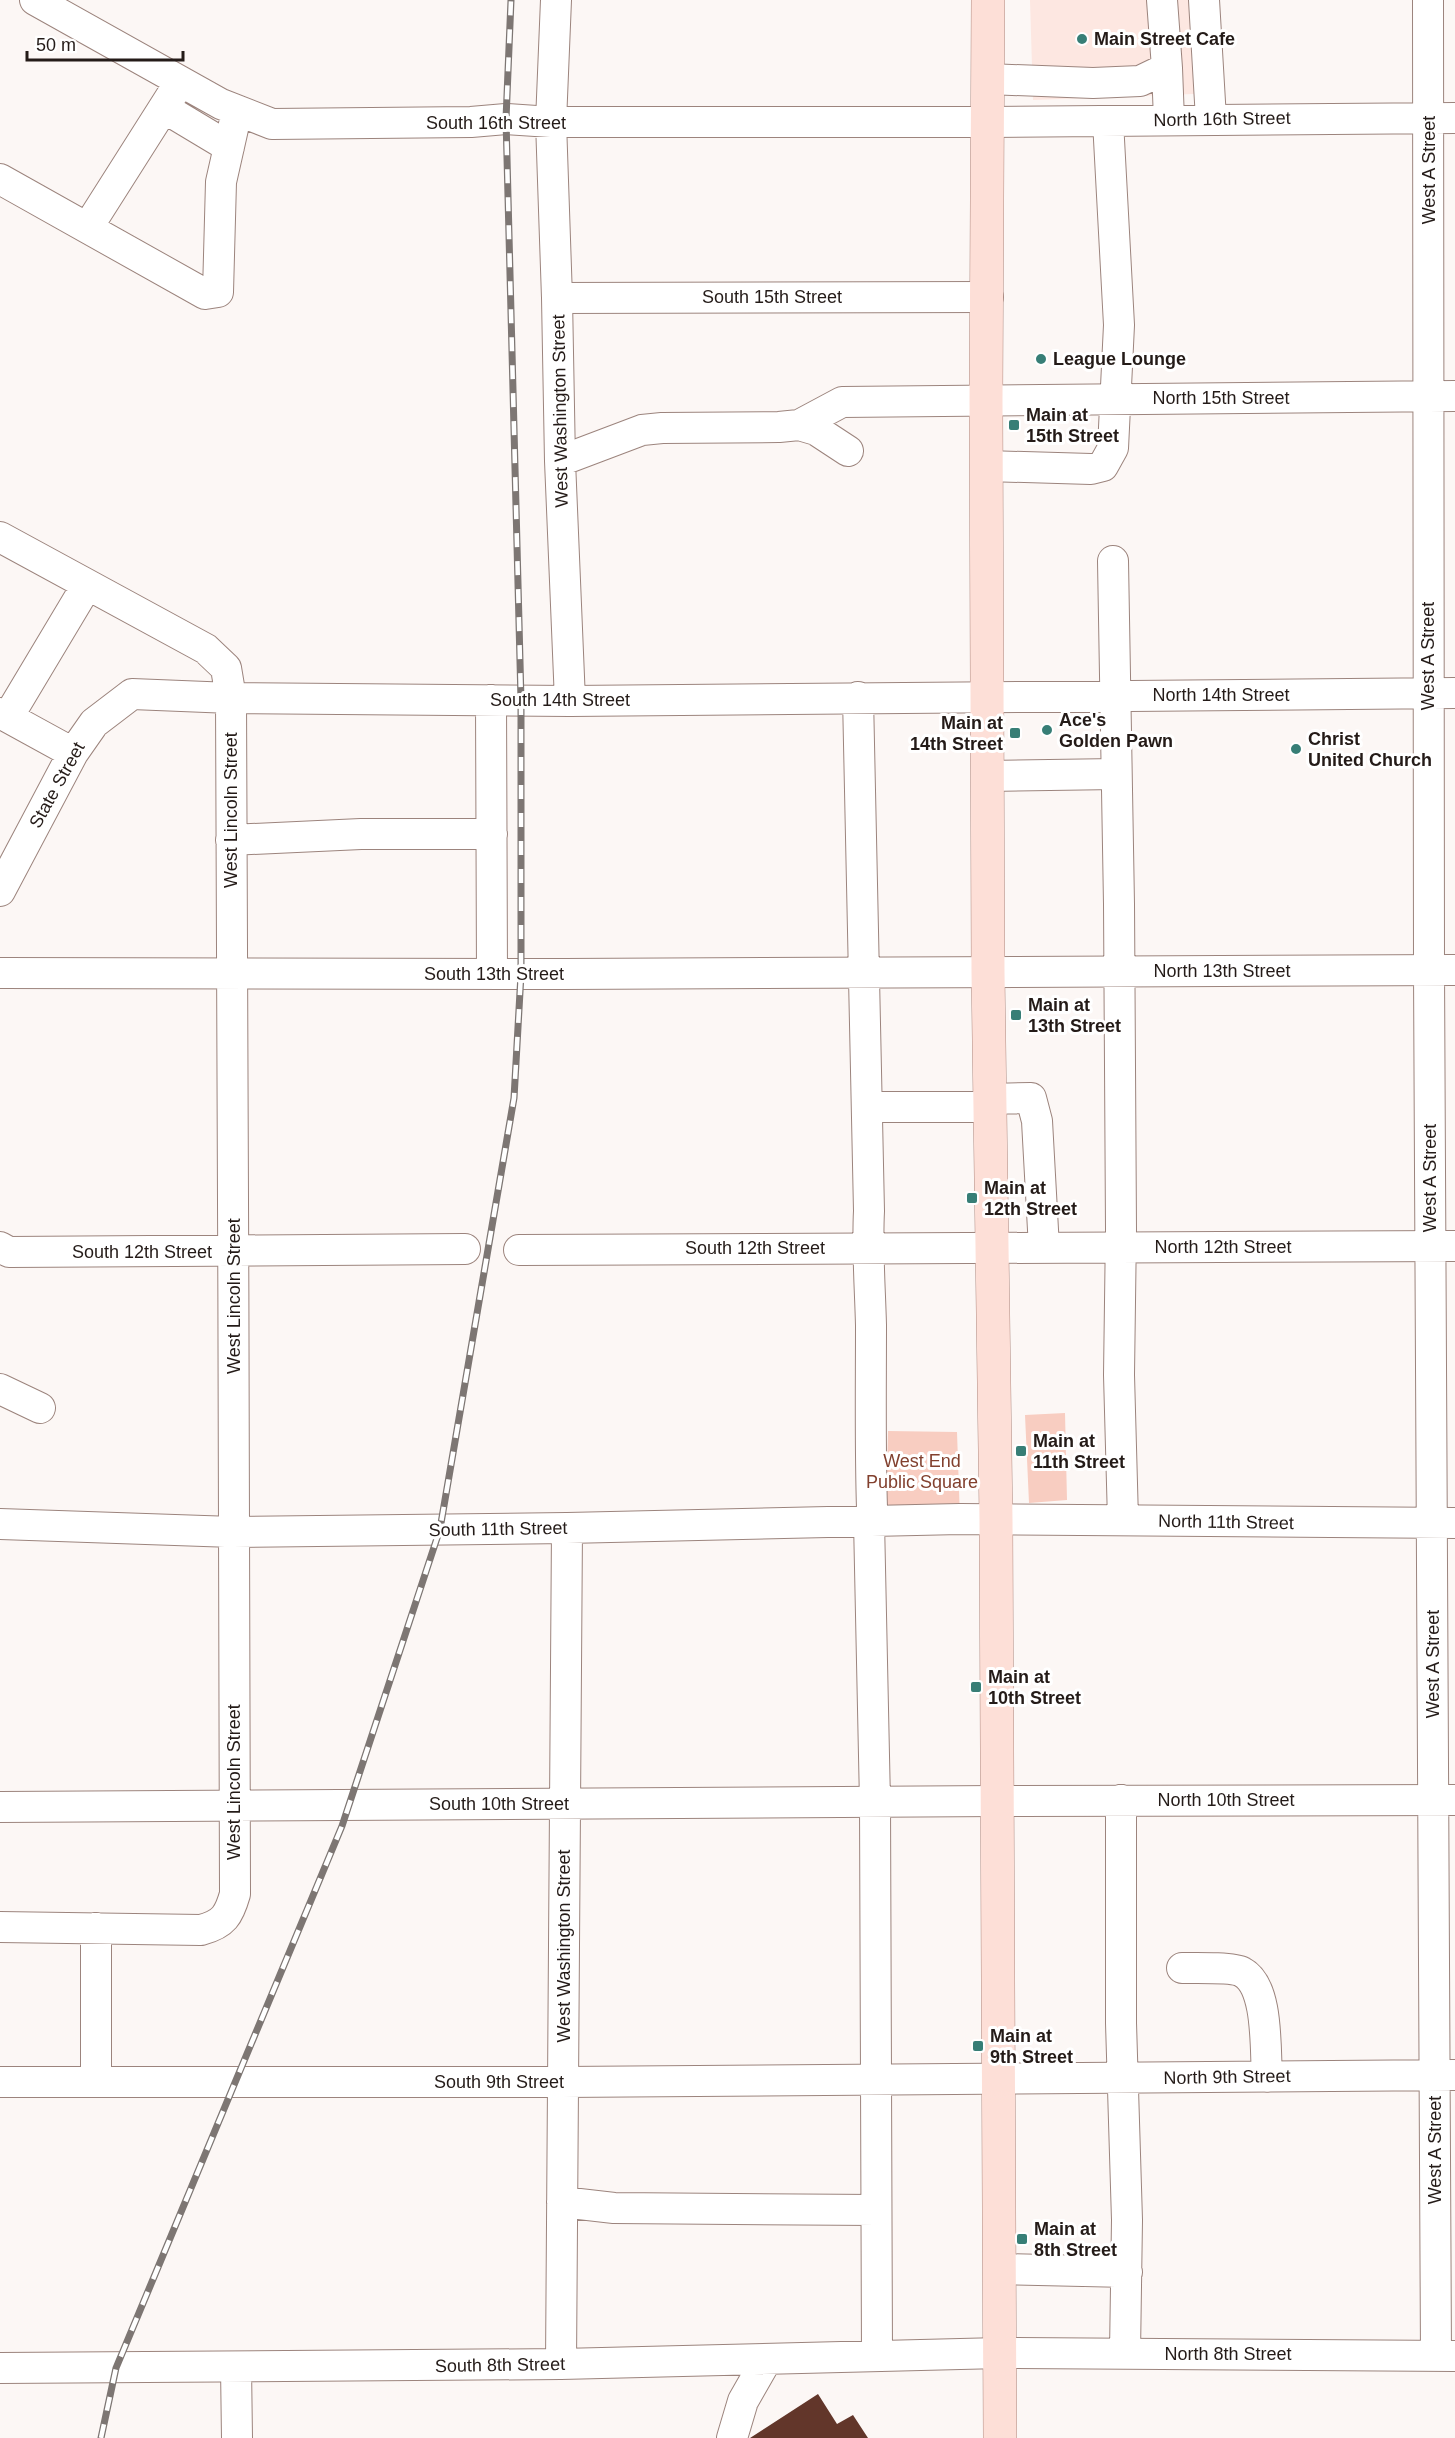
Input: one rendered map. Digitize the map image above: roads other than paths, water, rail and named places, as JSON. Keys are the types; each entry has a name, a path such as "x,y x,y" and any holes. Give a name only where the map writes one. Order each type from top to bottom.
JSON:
{"main road":[{"path":"988,0 986,400 988,972 996,1519 1000,2438"}],"street":[{"name":"South 16th Street","path":"35,0 221,104 272,124 471,122 506,119 551,122 989,122"},
{"name":"West Washington Street","path":"556,0 551,122 560,461 570,701"},
{"path":"1162,0 1169,120"},
{"path":"1204,0 1211,118"},
{"name":"West A Street","path":"1428,0 1442,118 1445,2356"},
{"path":"988,80 1094,83 1140,81 1167,68"},
{"path":"1140,81 1140,120"},
{"path":"88,227 180,82"},
{"path":"164,108 229,147"},
{"path":"0,179 204,294 218,292 221,182 237,111"},
{"name":"North 16th Street","path":"989,122 1211,118 1442,118"},
{"path":"987,466 1091,469 1103,466 1113,448 1119,325 1108,121"},
{"name":"South 15th Street","path":"557,298 988,297"},
{"name":"North 15th Street","path":"799,425 842,402 1441,396"},
{"path":"560,461 642,430 662,428 799,425 816,430 848,451"},
{"name":"West Lincoln Street","path":"0,537 206,650 226,668 231,698 235,1252 233,1532 235,1894 229,1914 213,1927 201,1930 96,1928"},
{"path":"1113,561 1119,904 1121,1230 1119,1375 1123,1521"},
{"path":"73,753 4,715 87,585"},
{"name":"North 14th Street","path":"988,696 1442,693"},
{"name":"South 14th Street","path":"132,694 231,698 570,701 988,696"},
{"name":"State Street","path":"0,891 73,753 94,723 132,694"},
{"path":"858,696 868,1107 867,1248 871,1325 869,1410 872,1508 868,1521 875,1802 874,2080 877,2356"},
{"path":"491,700 492,974"},
{"path":"988,776 1116,774"},
{"path":"231,840 361,834 492,834"},
{"name":"North 13th Street","path":"988,972 1442,970"},
{"name":"South 13th Street","path":"0,973 988,972"},
{"path":"868,1107 990,1103 1031,1098 1037,1121 1044,1248"},
{"name":"North 12th Street","path":"992,1248 1443,1246"},
{"name":"South 12th Street","path":"0,1247 9,1252 465,1249"},
{"name":"South 12th Street","path":"519,1250 992,1248"},
{"path":"0,1389 40,1408"},
{"name":"North 11th Street","path":"996,1519 1444,1523"},
{"name":"South 11th Street","path":"0,1524 233,1532 996,1519"},
{"name":"West Washington Street","path":"561,2364 567,1528"},
{"name":"North 10th Street","path":"998,1800 1444,1800"},
{"name":"South 10th Street","path":"0,1807 998,1800"},
{"path":"1121,1800 1121,2023 1127,2272 1125,2353"},
{"path":"0,1927 96,1928 96,2082"},
{"path":"1182,1968 1241,1971 1254,1982 1261,1997 1267,2077"},
{"name":"North 9th Street","path":"998,2079 1445,2075"},
{"name":"South 9th Street","path":"0,2082 998,2079"},
{"path":"562,2202 614,2208 876,2210"},
{"path":"1000,2269 1127,2272"},
{"name":"North 8th Street","path":"1000,2353 1445,2356"},
{"name":"South 8th Street","path":"0,2368 561,2364 1000,2353"},
{"path":"732,2438 743,2401 767,2359"},
{"path":"236,2367 237,2438"}],"railway":[{"path":"101,2438 116,2368 342,1826 440,1529 514,1098 521,974 521,700 506,119 511,0"}],"place":[{"name":"Main Street Cafe","path":"1082,39"},
{"name":"League Lounge","path":"1041,359"},
{"name":"Main at 15th Street","path":"1014,425"},
{"name":"Ace's Golden Pawn","path":"1047,730"},
{"name":"Main at 14th Street","path":"1015,733"},
{"name":"Christ United Church","path":"1296,749"},
{"name":"Main at 13th Street","path":"1016,1015"},
{"name":"Main at 12th Street","path":"972,1198"},
{"name":"Main at 11th Street","path":"1021,1451"},
{"name":"Main at 10th Street","path":"976,1687"},
{"name":"Main at 9th Street","path":"978,2046"},
{"name":"Main at 8th Street","path":"1022,2239"}],"park label":[{"name":"West End Public Square","path":"922,1471"}]}
